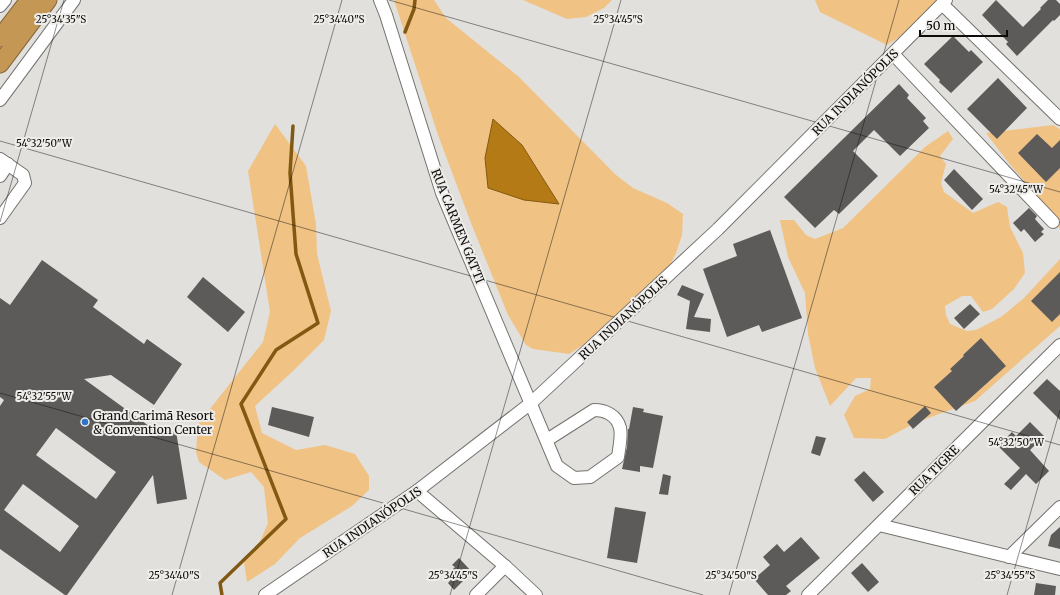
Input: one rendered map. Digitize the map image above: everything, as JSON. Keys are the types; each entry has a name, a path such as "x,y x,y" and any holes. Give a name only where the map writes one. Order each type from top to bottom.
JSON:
{"highway":[{"path":"0,38 29,0"},
{"path":"0,64 48,0"}],"street":[{"path":"0,6 5,0"},
{"path":"0,100 74,0"},
{"name":"RUA CARMEN GATTI","path":"380,0 442,193 546,440"},
{"path":"944,2 1060,119"},
{"name":"RUA INDIANÓPOLIS","path":"264,595 417,491 531,403 718,229 944,2"},
{"path":"893,54 1053,222"},
{"path":"0,176 4,161 23,175 25,183 0,218"},
{"name":"RUA TIGRE","path":"808,595 1060,345"},
{"path":"594,410 602,410 614,416 620,428 618,457 590,477 574,478 557,466 546,440 594,410"},
{"path":"417,491 505,566 536,595"},
{"path":"1009,557 1060,507"},
{"path":"879,525 1060,569"},
{"path":"476,595 505,566"}],"shaded area":[{"path":"394,0 434,0 446,18 519,77 616,175 633,188 667,203 683,214 682,235 676,253 668,269 602,333 569,354 533,349 526,345 508,315 438,135"},
{"path":"523,0 612,0 604,8 586,17 567,19"},
{"path":"815,0 939,0 906,33 887,45 820,12"},
{"path":"493,119 522,145 559,204 524,200 488,188 485,158"},
{"path":"275,124 306,166 316,224 317,254 331,311 324,340 255,406 262,433 296,450 325,445 355,454 369,476 369,490 352,506 300,538 275,564 247,582 244,562 258,546 268,523 264,487 251,472 225,480 199,462 196,452 198,424 263,342 270,312 248,171"},
{"path":"1053,125 1060,129 1060,229 1044,204 1008,162 986,133"},
{"path":"948,131 953,139 940,156 946,164 941,183 944,192 973,213 998,202 1007,207 1010,227 1023,253 1025,273 1014,289 992,309 983,312 971,296 962,296 945,306 946,315 950,324 967,331 976,330 1001,317 1024,298 1060,259 1060,326 975,401 917,422 885,439 854,438 844,415 855,396 870,389 871,378 856,378 830,406 815,368 808,334 805,293 788,257 780,220 794,220 806,235 815,239 843,228 925,147"}],"building":[{"path":"996,0 1023,27 1048,0 1056,0 1060,4 1060,15 1054,21 1053,20 1017,56 1006,44 1008,42 982,15"},
{"path":"953,36 969,52 971,50 983,62 951,93 939,82 940,80 924,64"},
{"path":"998,78 1027,108 997,139 967,109"},
{"path":"899,84 909,95 907,98 926,118 923,121 929,128 900,156 874,130 853,151 878,176 839,214 834,210 815,228 784,197"},
{"path":"1037,134 1052,148 1060,140 1060,168 1046,182 1018,153"},
{"path":"954,169 983,199 972,210 944,180"},
{"path":"1029,208 1037,216 1035,219 1044,229 1041,232 1044,234 1035,242 1024,229 1021,232 1013,223"},
{"path":"770,230 802,318 762,332 759,325 727,337 703,269 737,256 733,244"},
{"name":"Grand Carimã Resort & Convention Center","path":"42,260 98,300 93,307 144,344 147,339 182,364 154,405 111,375 84,379 160,434 176,431 187,499 157,504 153,475 67,595 0,549 0,406 4,400 0,397 0,298 10,305","holes":["56,428 116,472 96,499 36,455","23,484 79,526 60,552 4,510"]},
{"path":"1060,272 1060,314 1052,322 1031,301"},
{"path":"203,277 245,312 228,332 187,297"},
{"path":"682,285 704,294 694,317 711,319 710,332 686,329 690,301 677,295"},
{"path":"970,304 980,314 964,329 954,318"},
{"path":"981,338 1006,366 956,411 934,387 952,371 950,369"},
{"path":"1047,379 1060,391 1060,420 1033,393"},
{"path":"925,406 931,413 913,429 907,422"},
{"path":"272,407 314,417 309,437 268,425"},
{"path":"633,407 644,409 643,412 663,416 653,468 640,466 640,472 622,469"},
{"path":"1030,422 1044,436 1030,450 1049,471 1036,484 1026,474 1011,490 1004,484 1020,468 998,446 1012,432 1016,436"},
{"path":"816,436 826,438 820,456 811,453"},
{"path":"864,471 884,492 873,502 854,480"},
{"path":"663,474 671,476 668,495 659,494"},
{"path":"615,507 646,512 637,563 607,558"},
{"path":"1060,527 1060,549 1048,546 1051,535"},
{"path":"801,537 820,558 786,586 791,591 786,595 768,595 754,579 770,565 763,557 777,544 784,552"},
{"path":"459,558 472,572 454,590 448,583 456,574 453,569 455,567 452,565"},
{"path":"862,563 879,582 868,592 851,573"},
{"path":"1036,583 1056,586 1055,595 1034,595"}],"waterway":[{"path":"405,32 414,9 415,0"},
{"path":"222,595 220,583 286,519 241,404 276,350 318,323 296,254 290,173 293,126"}],"place":[{"name":"Grand Carimã Resort & Convention Center","path":"85,422"}]}
